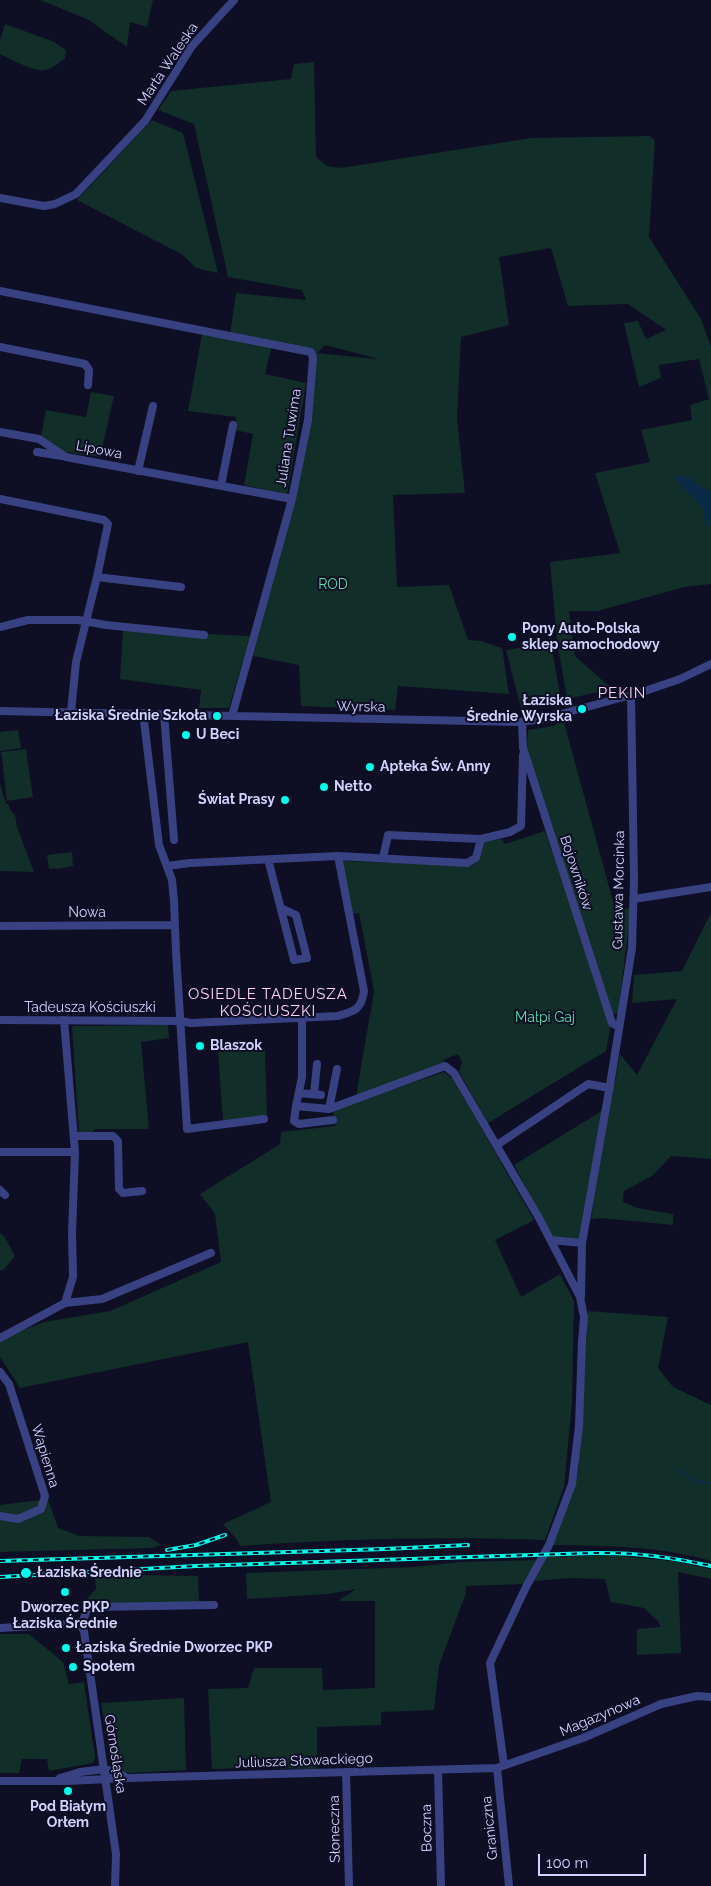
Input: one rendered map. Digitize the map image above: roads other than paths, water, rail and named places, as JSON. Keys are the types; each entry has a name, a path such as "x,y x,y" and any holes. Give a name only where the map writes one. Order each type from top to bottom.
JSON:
{"street":[{"name":"Marta Waleska","path":"0,198 44,206 55,204 76,194 145,121 192,46 234,0"},
{"name":"Juliana Tuwima","path":"0,291 311,352 313,358 308,420 292,499 232,716"},
{"path":"0,347 85,364 89,370 88,385"},
{"name":"Lipowa","path":"138,471 153,406"},
{"path":"221,485 233,425"},
{"name":"Lipowa","path":"0,432 39,439 66,457 292,499"},
{"path":"37,452 66,457"},
{"path":"0,498 104,520 108,524 98,577 76,662 72,712"},
{"path":"98,577 181,587"},
{"path":"0,627 28,620 78,620 204,635"},
{"name":"Wyrska","path":"0,711 143,713 449,722 522,722 551,717 631,695 668,683 711,664"},
{"name":"Gustawa Morcinka","path":"580,1296 582,1243 632,948 634,899 631,695"},
{"path":"143,713 160,845 172,880 187,1129 264,1119"},
{"path":"164,714 174,840"},
{"name":"Bojowników","path":"522,722 523,748 544,817 612,1023 619,1027"},
{"path":"383,858 388,835 481,840 510,832 521,826 523,748"},
{"path":"167,866 190,863 338,856 467,863 476,858 481,840"},
{"path":"181,1021 200,1022 338,1016 353,1012 362,1003 364,991 338,856"},
{"path":"268,859 294,960 307,958 296,915 281,908"},
{"path":"634,899 711,887"},
{"name":"Nowa","path":"0,926 175,925"},
{"path":"302,1017 302,1077 294,1121 299,1124 334,1120"},
{"name":"Tadeusza Kościuszki","path":"0,1020 181,1021"},
{"path":"64,1020 75,1152 72,1233 73,1277 65,1303"},
{"path":"299,1093 317,1095 317,1064"},
{"path":"296,1106 329,1109 445,1066 454,1073 551,1240 580,1296"},
{"path":"329,1109 336,1069"},
{"path":"496,1145 588,1084 610,1086"},
{"path":"74,1136 113,1136 118,1141 119,1189 123,1193 142,1191"},
{"path":"0,1152 75,1152"},
{"path":"551,1240 582,1243"},
{"path":"0,1338 65,1303 102,1299 211,1253"},
{"name":"Graniczna","path":"509,1886 501,1766 490,1663 514,1611 549,1545 572,1484 579,1426 584,1317 580,1296"},
{"name":"Wapienna","path":"0,1372 9,1384 45,1496 41,1509 18,1519 0,1516"},
{"path":"0,1628 71,1624 81,1626 87,1610 95,1607 214,1605"},
{"name":"Górnośląska","path":"81,1626 84,1631 107,1779 116,1854 115,1886"},
{"name":"Magazynowa","path":"501,1766 535,1756 583,1738 661,1704 697,1696 711,1697"},
{"name":"Juliusza Słowackiego","path":"49,1781 438,1770 501,1766"},
{"path":"0,1781 49,1781 80,1772 105,1769 128,1778"},
{"name":"Boczna","path":"438,1770 441,1886"},
{"name":"Słoneczna","path":"346,1772 349,1886"}],"water":[{"path":"684,475 711,492 711,525 706,526 703,508 673,477"}],"waterway":[{"path":"678,1470 696,1482 711,1483"}],"railway":[{"path":"167,1550 196,1545 225,1535"},
{"path":"0,1561 468,1545"},
{"path":"0,1577 196,1566 593,1553 653,1556 711,1566"}],"place":[{"name":"Pony Auto-Polska sklep samochodowy","path":"512,637"},
{"name":"Łaziska Średnie Wyrska","path":"582,709"},
{"name":"Łaziska Średnie Szkoła","path":"217,716"},
{"name":"U Beci","path":"186,735"},
{"name":"Apteka Św. Anny","path":"370,767"},
{"name":"Netto","path":"324,787"},
{"name":"Świat Prasy","path":"285,800"},
{"name":"Blaszok","path":"200,1046"},
{"name":"Łaziska Średnie","path":"26,1573"},
{"name":"Dworzec PKP Łaziska Średnie","path":"65,1592"},
{"name":"Łaziska Średnie Dworzec PKP","path":"66,1648"},
{"name":"Społem","path":"73,1667"},
{"name":"Pod Białym Orłem","path":"68,1791"}],"district":[{"name":"PEKIN","path":"622,693"},
{"name":"OSIEDLE TADEUSZA KOŚCIUSZKI","path":"268,1002"}],"park label":[{"name":"ROD","path":"333,585"},
{"name":"Małpi Gaj","path":"545,1018"}]}
